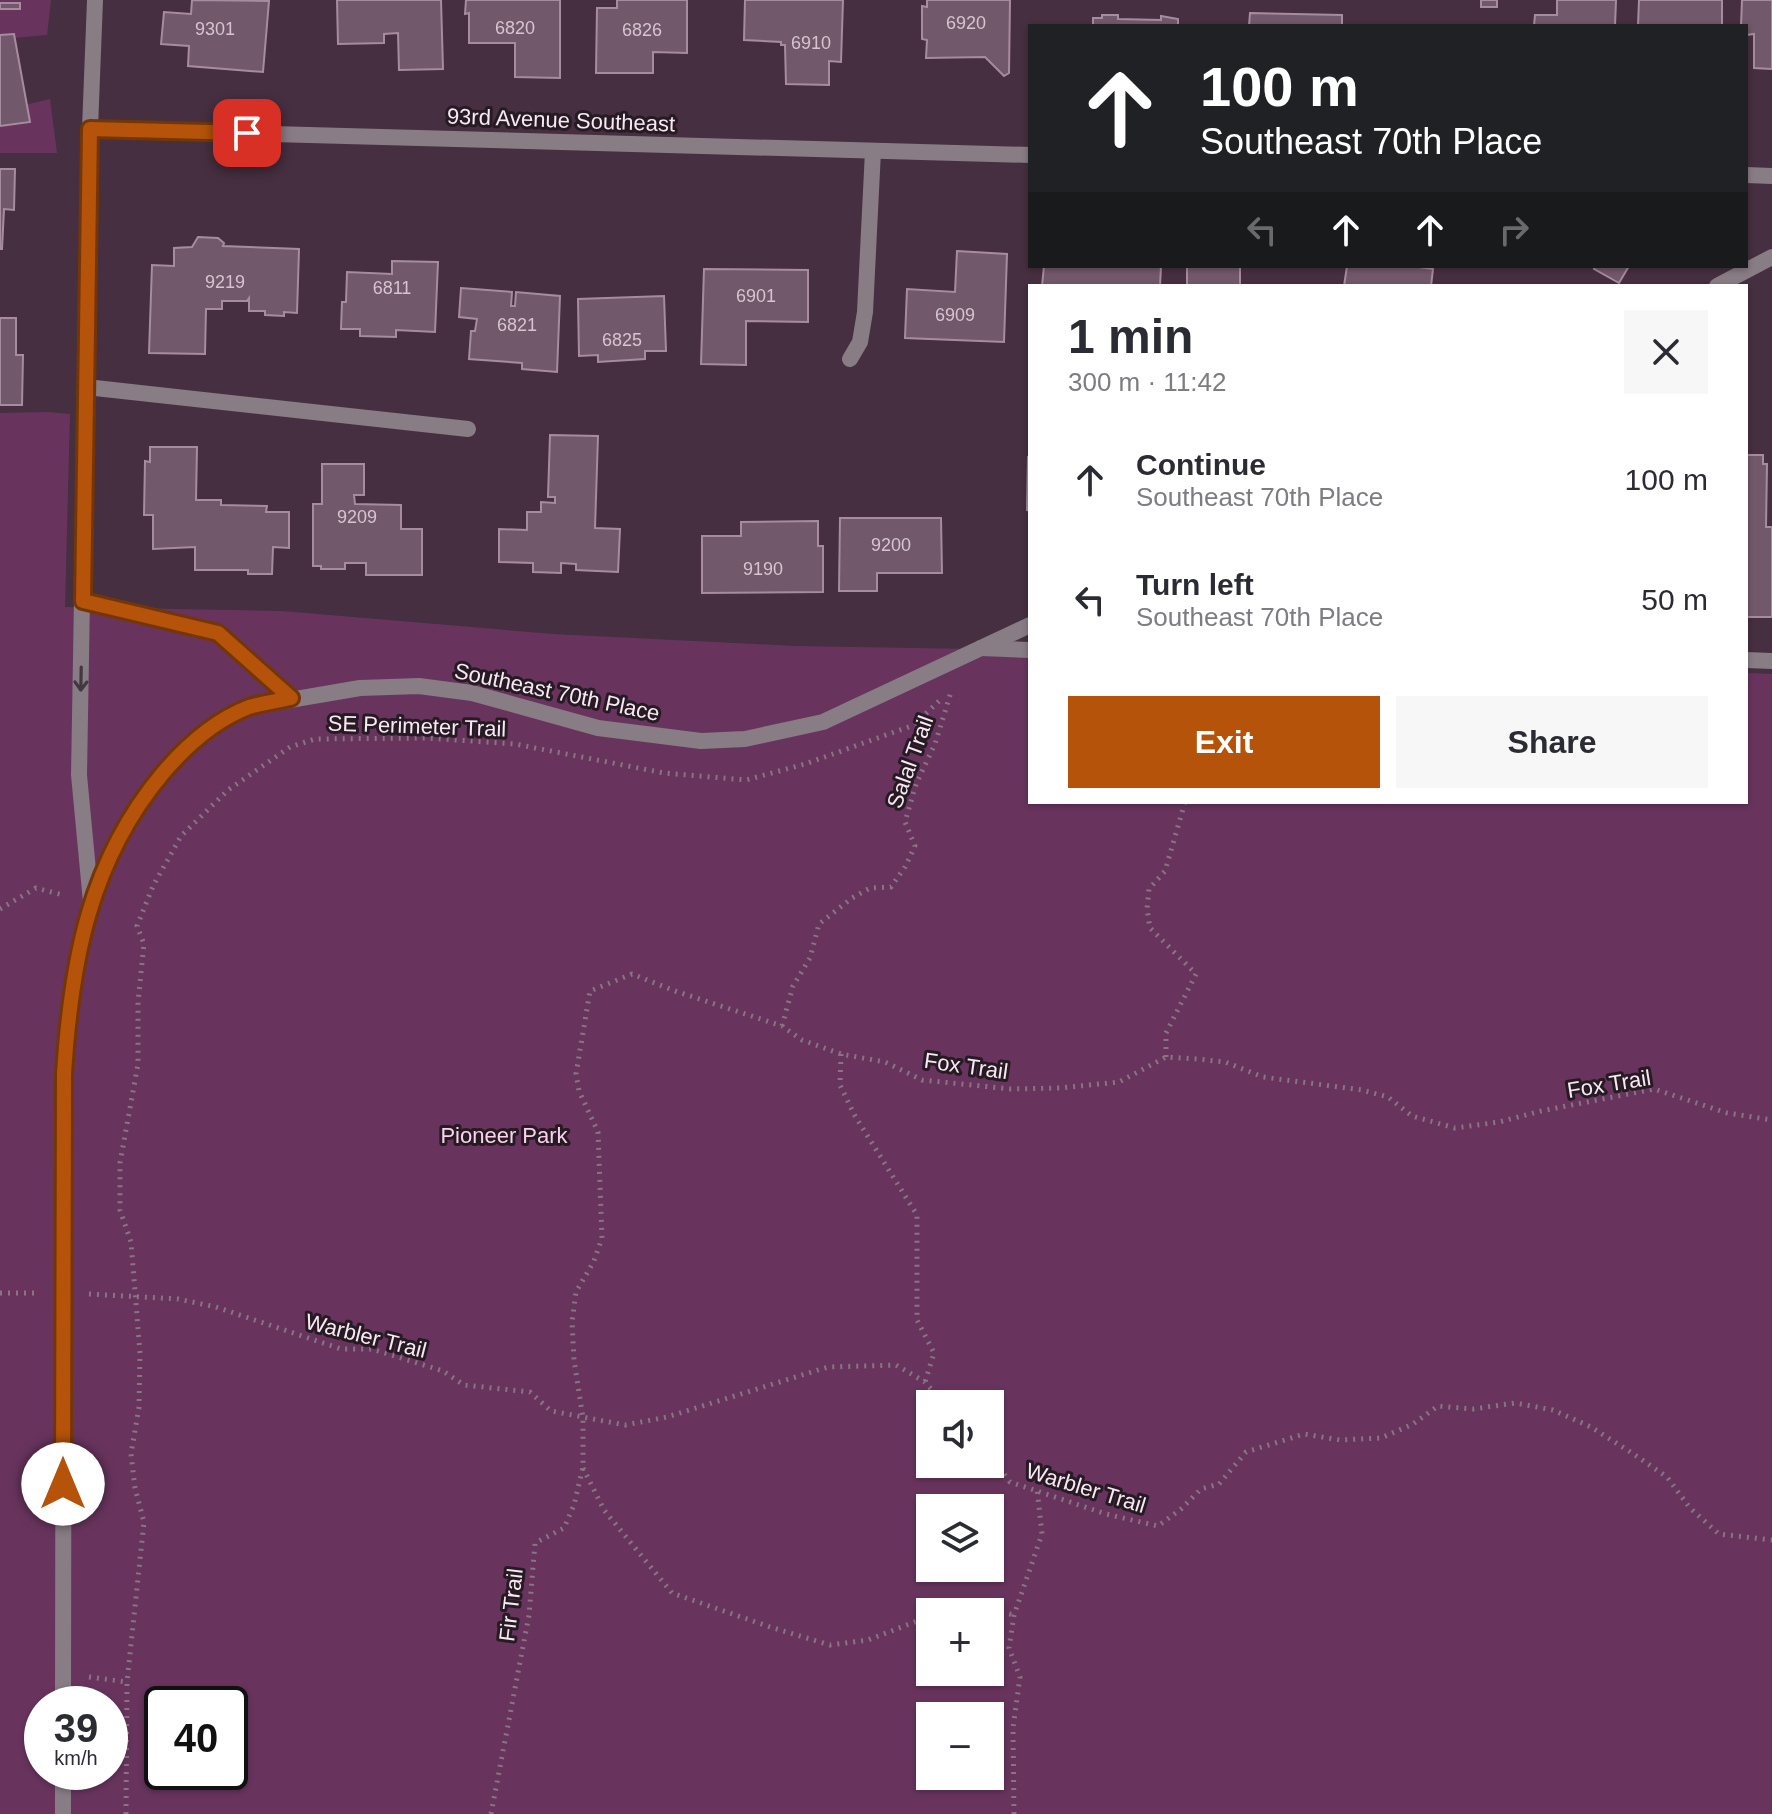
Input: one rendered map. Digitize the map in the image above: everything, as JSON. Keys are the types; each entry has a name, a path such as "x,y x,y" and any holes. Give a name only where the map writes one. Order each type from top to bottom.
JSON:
{"street":[{"path":"63,1686 64,1074 77,960 91,902 79,775 95,0"},
{"name":"93rd Avenue Southeast","path":"90,129 1028,155"},
{"path":"850,359 860,342 865,312 873,151"},
{"path":"1748,175 1772,176"},
{"path":"1721,284 1772,257"},
{"path":"86,387 468,429"},
{"path":"83,601 218,633 291,698"},
{"name":"Southeast 70th Place","path":"91,902 114,845 143,797 180,754 214,726 249,707 360,688 419,686 472,693 598,728 701,741 745,739 823,722 1028,626"},
{"path":"981,648 1028,650"},
{"path":"1748,660 1772,661"},
{"path":"63,1790 63,1814"}],"path":[{"name":"Salal Trail","path":"782,1026 793,986 810,958 819,924 870,888 891,887 905,867 915,846 905,822 953,687"},
{"name":"SE Perimeter Trail","path":"126,1814 127,1682 144,1522 135,1488 131,1454 139,1393 140,1353 131,1242 120,1210 120,1163 138,1064 138,1002 144,944 137,926 153,886 181,836 228,790 290,747 315,739 427,738 515,744 664,773 746,780 805,764 914,725 953,687"},
{"path":"1166,1057 1166,1033 1196,974 1150,928 1147,909 1149,889 1165,871 1184,804"},
{"path":"0,909 36,888 91,902"},
{"name":"Fox Trail","path":"583,1418 572,1322 576,1292 594,1261 602,1238 598,1132 579,1091 576,1074 590,991 632,974 782,1026 802,1040 841,1054 885,1062 922,1080 1011,1089 1119,1082 1166,1057 1225,1062 1263,1077 1362,1090 1388,1097 1412,1116 1455,1128 1499,1122 1654,1089 1727,1113 1772,1120"},
{"path":"841,1054 840,1085 855,1116 917,1215 917,1320 934,1353 925,1382"},
{"path":"0,1293 19,1293"},
{"name":"Warbler Trail","path":"63,1293 134,1294 216,1307 341,1349 372,1349 443,1371 464,1385 530,1392 551,1411 625,1425 667,1417 828,1367 896,1365 925,1382 932,1390"},
{"name":"Warbler Trail","path":"1004,1474 1010,1482 1106,1514 1158,1526 1201,1489 1219,1484 1246,1452 1304,1434 1340,1440 1381,1438 1413,1424 1438,1406 1473,1409 1515,1403 1553,1410 1591,1427 1635,1455 1667,1477 1690,1508 1719,1534 1772,1540"},
{"name":"Fir Trail","path":"491,1814 529,1615 535,1543 564,1528 574,1505 583,1467 583,1418"},
{"path":"583,1467 604,1510 672,1593 830,1645 868,1640 916,1621"},
{"path":"1014,1814 1013,1728 1020,1677 1009,1648 1014,1615 1042,1534 1037,1489"},
{"path":"1004,1613 1014,1615"},
{"path":"63,1674 127,1682"}],"green space":[{"path":"0,0 51,0 47,35 0,39"},
{"path":"50,99 57,153 0,153 0,111"},
{"name":"Pioneer Park","path":"0,413 70,414 65,607 282,611 553,634 795,646 1028,650 1028,804 1748,804 1748,673 1772,674 1772,1814 0,1814"}],"building":[{"path":"192,0 269,1 263,72 188,66 189,46 161,44 164,12 191,14"},
{"path":"337,0 441,0 443,69 399,70 398,33 384,34 384,43 338,44"},
{"path":"466,0 560,0 560,78 515,77 515,43 469,43"},
{"path":"617,0 687,0 687,53 653,52 653,73 596,73 597,8 617,8"},
{"path":"745,0 843,0 841,62 829,61 829,85 786,84 785,45 781,42 744,40"},
{"path":"927,0 1010,0 1009,73 1004,76 985,57 926,58 927,40 922,39 922,6 927,7"},
{"path":"1481,0 1497,0 1497,7 1481,7"},
{"path":"1557,0 1616,0 1615,24 1534,24 1535,15 1557,15"},
{"path":"1639,0 1722,0 1722,24 1638,24"},
{"path":"1742,0 1772,0 1772,69 1754,68 1754,34 1748,35 1748,24 1741,24"},
{"path":"0,3 20,3 20,9 0,9"},
{"path":"1250,13 1342,15 1342,24 1249,24"},
{"path":"1102,15 1118,15 1118,19 1161,20 1161,16 1178,19 1178,24 1093,24 1093,18 1102,18"},
{"path":"14,34 30,122 0,126 0,35"},
{"path":"0,169 15,169 14,210 4,209 2,249 0,249"},
{"path":"198,237 218,238 224,243 223,246 299,249 297,313 284,312 284,316 249,311 249,298 247,301 222,301 222,309 206,309 205,354 149,353 152,265 174,266 174,248 192,247"},
{"path":"957,251 1007,254 1004,342 905,338 907,289 955,292"},
{"path":"392,261 438,262 435,332 396,330 396,337 360,336 360,329 341,329 347,272 392,274"},
{"path":"1044,268 1161,268 1160,284 1042,284"},
{"path":"1187,268 1240,268 1240,284 1187,284"},
{"path":"1347,268 1433,269 1431,284 1344,284"},
{"path":"1595,268 1628,268 1619,283"},
{"path":"704,269 808,270 808,322 746,321 746,365 701,364"},
{"path":"461,288 512,292 511,306 515,306 516,292 560,296 557,372 522,369 522,363 469,359 471,331 475,331 477,319 459,317"},
{"path":"664,296 666,351 645,351 645,359 598,362 598,355 579,356 578,299"},
{"path":"0,318 16,318 16,355 23,355 22,405 0,405"},
{"path":"550,435 598,436 595,528 620,529 618,572 576,570 576,564 561,563 561,573 533,572 533,563 499,562 499,529 527,530 527,512 541,512 541,502 555,503 555,497 548,497"},
{"path":"150,447 197,447 196,500 221,500 221,505 267,506 266,512 289,512 289,548 273,547 272,574 248,574 248,570 195,570 195,547 153,549 153,515 144,515 145,461 150,462"},
{"path":"1748,455 1763,455 1763,464 1767,464 1766,527 1772,527 1772,617 1748,617"},
{"path":"322,464 364,464 364,495 354,495 355,504 401,505 401,529 422,529 422,575 366,575 366,563 345,563 345,569 313,566 313,504 322,504"},
{"path":"840,518 941,518 942,573 877,573 877,591 839,591"},
{"path":"818,521 818,546 823,546 823,592 702,593 702,536 741,536 741,522"}],"route":[{"path":"63,1484 64,1074 68,1014 91,902 114,845 143,797 180,754 214,726 249,707 291,698 218,633 83,601 90,129 247,133"}]}
